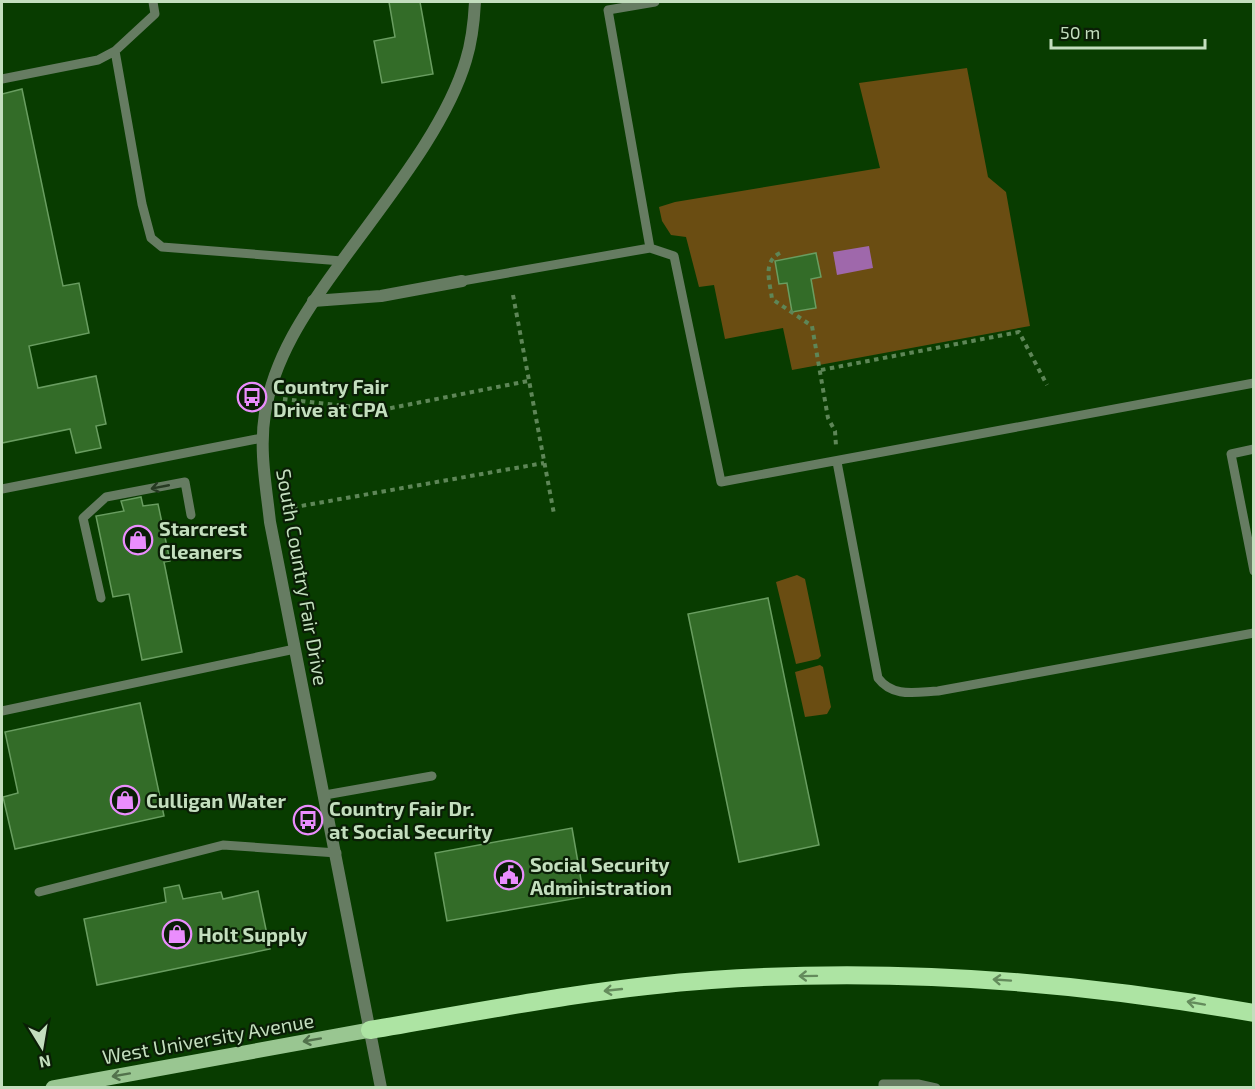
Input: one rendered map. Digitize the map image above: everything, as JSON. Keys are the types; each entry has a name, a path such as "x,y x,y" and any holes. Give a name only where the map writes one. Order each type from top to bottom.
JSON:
{"highway":[{"path":"370,1030 606,991 710,980 797,976 971,978 1078,986 1157,996 1254,1013"}],"main road":[{"name":"West University Avenue","path":"53,1088 370,1030"}],"street":[{"name":"South Country Fair Drive","path":"381,1088 269,511 262,464 262,438 274,375 291,337 313,301 407,169 444,111 467,58 475,2"},
{"path":"313,301 381,296 462,281"}],"lane":[{"path":"2,79 98,60 115,51 155,14 153,2"},
{"path":"650,248 608,10 655,2"},
{"path":"115,51 142,204 151,238 162,248 342,261"},
{"path":"462,281 650,248 674,256 721,482 1254,383"},
{"path":"2,489 262,438"},
{"path":"1254,449 1231,454 1254,571"},
{"path":"837,462 878,678 885,688 897,692 938,691 1254,633"},
{"path":"101,598 83,518 106,497 185,482 191,514"},
{"path":"2,711 295,649"},
{"path":"325,795 432,776"},
{"path":"39,892 223,845 337,853"},
{"path":"882,1088 883,1084 918,1084 936,1088"}],"path":[{"path":"780,253 773,256 769,263 772,299 812,326 828,418 835,431 837,462"},
{"path":"513,295 554,514"},
{"path":"821,370 1019,332 1047,386"},
{"path":"269,398 381,410 528,381"},
{"path":"269,511 544,463"}],"shaded area":[{"path":"967,68 988,177 1006,192 1030,326 792,370 783,328 725,339 714,285 699,287 686,237 671,235 662,221 659,207 675,202 880,168 859,83"},
{"path":"869,246 873,268 837,275 833,252"},
{"path":"797,575 805,579 821,656 818,659 796,664 776,582"},
{"path":"820,665 823,667 831,707 827,714 805,717 795,672"}],"building":[{"path":"389,2 420,2 433,74 382,83 374,41 395,37"},
{"path":"22,89 63,286 79,283 89,333 29,346 38,388 96,376 106,424 96,426 101,448 76,453 70,429 2,443 2,94"},
{"path":"816,253 821,277 811,279 816,308 792,312 787,283 779,284 775,261"},
{"path":"141,497 143,506 158,504 170,561 164,562 182,652 142,660 129,594 113,597 96,516 124,511 121,501"},
{"path":"768,598 819,845 739,862 688,614"},
{"path":"140,703 164,816 15,849 3,797 18,793 5,732"},
{"name":"Social Security Administration","path":"572,828 584,897 447,921 435,853"},
{"name":"Holt Supply","path":"179,885 183,899 221,892 223,899 258,891 270,949 97,985 84,919 166,902 164,888"}],"place":[{"name":"Country Fair Drive at CPA","path":"252,397"},
{"name":"Starcrest Cleaners","path":"138,540"},
{"name":"Culligan Water","path":"125,800"},
{"name":"Country Fair Dr. at Social Security","path":"308,820"},
{"name":"Social Security Administration","path":"509,875"},
{"name":"Holt Supply","path":"177,934"}]}
